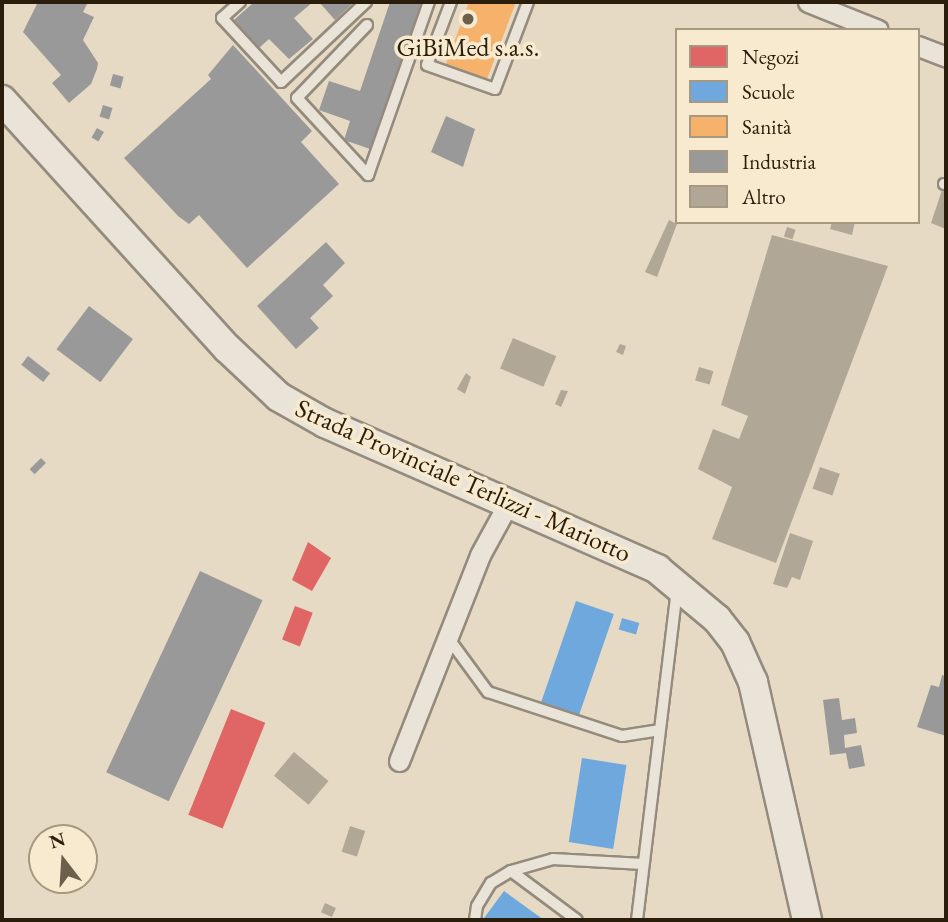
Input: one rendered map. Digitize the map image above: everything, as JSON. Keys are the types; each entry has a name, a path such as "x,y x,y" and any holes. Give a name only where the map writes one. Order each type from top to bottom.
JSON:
{"main road":[{"name":"Strada Provinciale Terlizzi - Mariotto","path":"2,100 227,348 279,397 325,423 657,569 679,584 726,630 748,670 807,920"}],"street":[{"path":"808,2 873,28"},
{"path":"920,47 946,57"},
{"path":"400,761 480,555 509,502"}],"lane":[{"path":"240,2 222,18 281,82 366,2"},
{"path":"367,24 297,98 368,175 429,2"},
{"path":"452,2 427,65 495,89 528,2"},
{"path":"637,920 679,584"},
{"path":"449,639 488,692 622,736 659,730"},
{"path":"475,920 491,883 511,871 553,859 643,864"},
{"path":"511,871 577,920"}],"building: Negozi":[{"path":"308,542 331,558 312,591 292,580"},
{"path":"295,606 313,613 300,646 282,640"},
{"path":"231,709 265,723 223,829 188,815"}],"building: Scuole":[{"path":"576,601 614,614 579,716 541,703"},
{"path":"622,618 639,623 636,634 619,630"},
{"path":"582,758 626,765 613,849 569,842"},
{"path":"504,891 544,920 484,918"}],"building: Sanità":[{"path":"469,2 516,2 487,79 446,64"}],"building: Industria":[{"path":"38,2 88,2 83,12 94,17 83,40 98,63 97,69 91,84 69,103 52,83 61,75 23,32"},
{"path":"254,2 313,2 294,18 313,39 289,59 269,39 259,48 234,20"},
{"path":"319,2 354,2 335,20"},
{"path":"390,2 424,2 373,150 344,140 350,121 319,110 329,81 360,91"},
{"path":"233,45 312,131 301,142 339,184 247,268 199,215 189,224 178,216 124,158 211,79 208,75"},
{"path":"113,74 124,77 121,88 110,86"},
{"path":"103,105 113,108 109,119 99,116"},
{"path":"446,116 475,129 463,167 431,152"},
{"path":"97,128 104,132 98,142 92,138"},
{"path":"326,242 345,263 323,285 333,296 310,318 319,328 296,349 257,306"},
{"path":"89,306 133,339 100,382 57,349"},
{"path":"28,356 50,373 43,382 21,365"},
{"path":"41,458 46,463 35,474 30,469"},
{"path":"200,571 263,600 169,801 106,772"},
{"path":"942,675 946,676 946,736 917,727 931,685 939,687"},
{"path":"839,698 842,720 855,718 857,733 844,735 845,748 861,745 865,766 849,769 846,753 830,755 823,700"}],"building: Altro":[{"path":"942,190 946,191 946,229 931,223"},
{"path":"669,220 677,224 657,277 645,272"},
{"path":"831,224 855,224 852,235 830,229"},
{"path":"787,227 796,230 792,239 784,237"},
{"path":"772,235 888,266 776,563 712,539 732,487 698,469 713,429 739,439 748,416 721,405"},
{"path":"513,338 556,356 543,387 500,368"},
{"path":"620,344 626,346 623,355 616,352"},
{"path":"699,367 713,371 710,385 695,380"},
{"path":"466,373 471,377 465,394 457,389"},
{"path":"561,390 568,391 561,407 555,404"},
{"path":"820,467 840,474 832,496 813,489"},
{"path":"790,533 813,541 800,580 792,577 787,588 773,584"},
{"path":"294,752 328,781 309,805 274,776"},
{"path":"350,826 365,831 357,857 342,852"},
{"path":"325,903 336,908 332,917 321,912"}],"place":[{"name":"GiBiMed s.a.s.","path":"468,19"}]}
